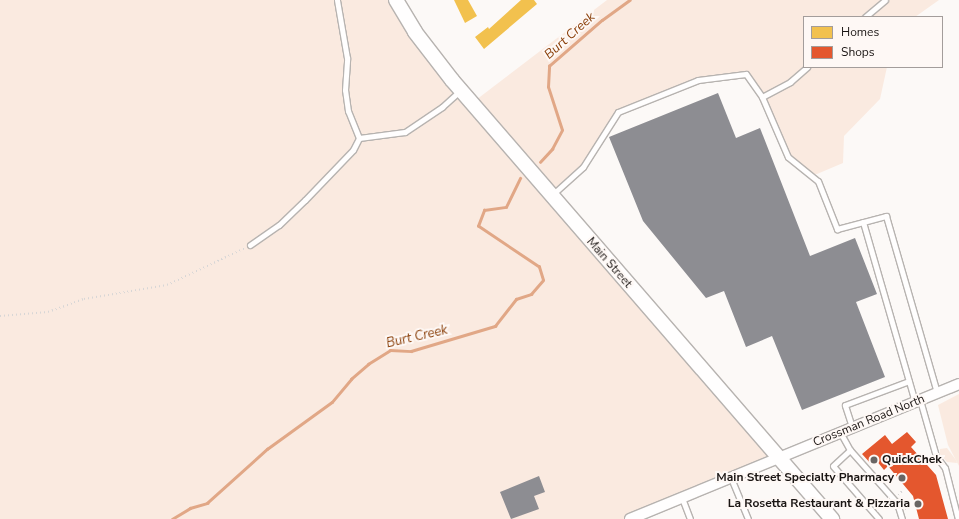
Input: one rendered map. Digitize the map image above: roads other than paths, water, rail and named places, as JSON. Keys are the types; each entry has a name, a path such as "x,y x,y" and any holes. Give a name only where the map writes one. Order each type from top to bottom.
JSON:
{"main road":[{"name":"Main Street","path":"396,0 415,32 460,90 832,519"}],"street":[{"name":"Crossman Road North","path":"630,519 959,384"}],"lane":[{"path":"337,0 347,58 345,90 348,111 359,138"},
{"path":"866,16 885,0"},
{"path":"762,97 790,82 806,68"},
{"path":"552,196 583,167 618,112 698,80 746,74 762,97 788,157 818,181 837,229 886,216 937,393"},
{"path":"359,138 405,132 437,111 460,90"},
{"path":"250,245 279,225 352,150 359,138"},
{"path":"863,222 909,381 918,401 936,456 945,468 958,519"},
{"path":"852,427 845,405 909,381"},
{"path":"840,432 850,450 897,503 902,519"},
{"path":"850,450 833,466 879,519"},
{"path":"731,478 748,519"},
{"path":"682,498 690,519"}],"waterway":[{"name":"Burt Creek","path":"540,162 552,149 562,130 548,87 549,66 602,20 630,0"},
{"name":"Burt Creek","path":"172,519 190,508 207,503 267,449 332,402 351,379 368,364 390,350 411,351 495,326 516,299 531,294 543,280 539,267 478,226 484,210 506,207 520,178"}],"place":[{"name":"QuickChek","path":"874,460"},
{"name":"Main Street Specialty Pharmacy","path":"902,478"},
{"name":"La Rosetta Restaurant & Pizzaria","path":"918,504"}]}
